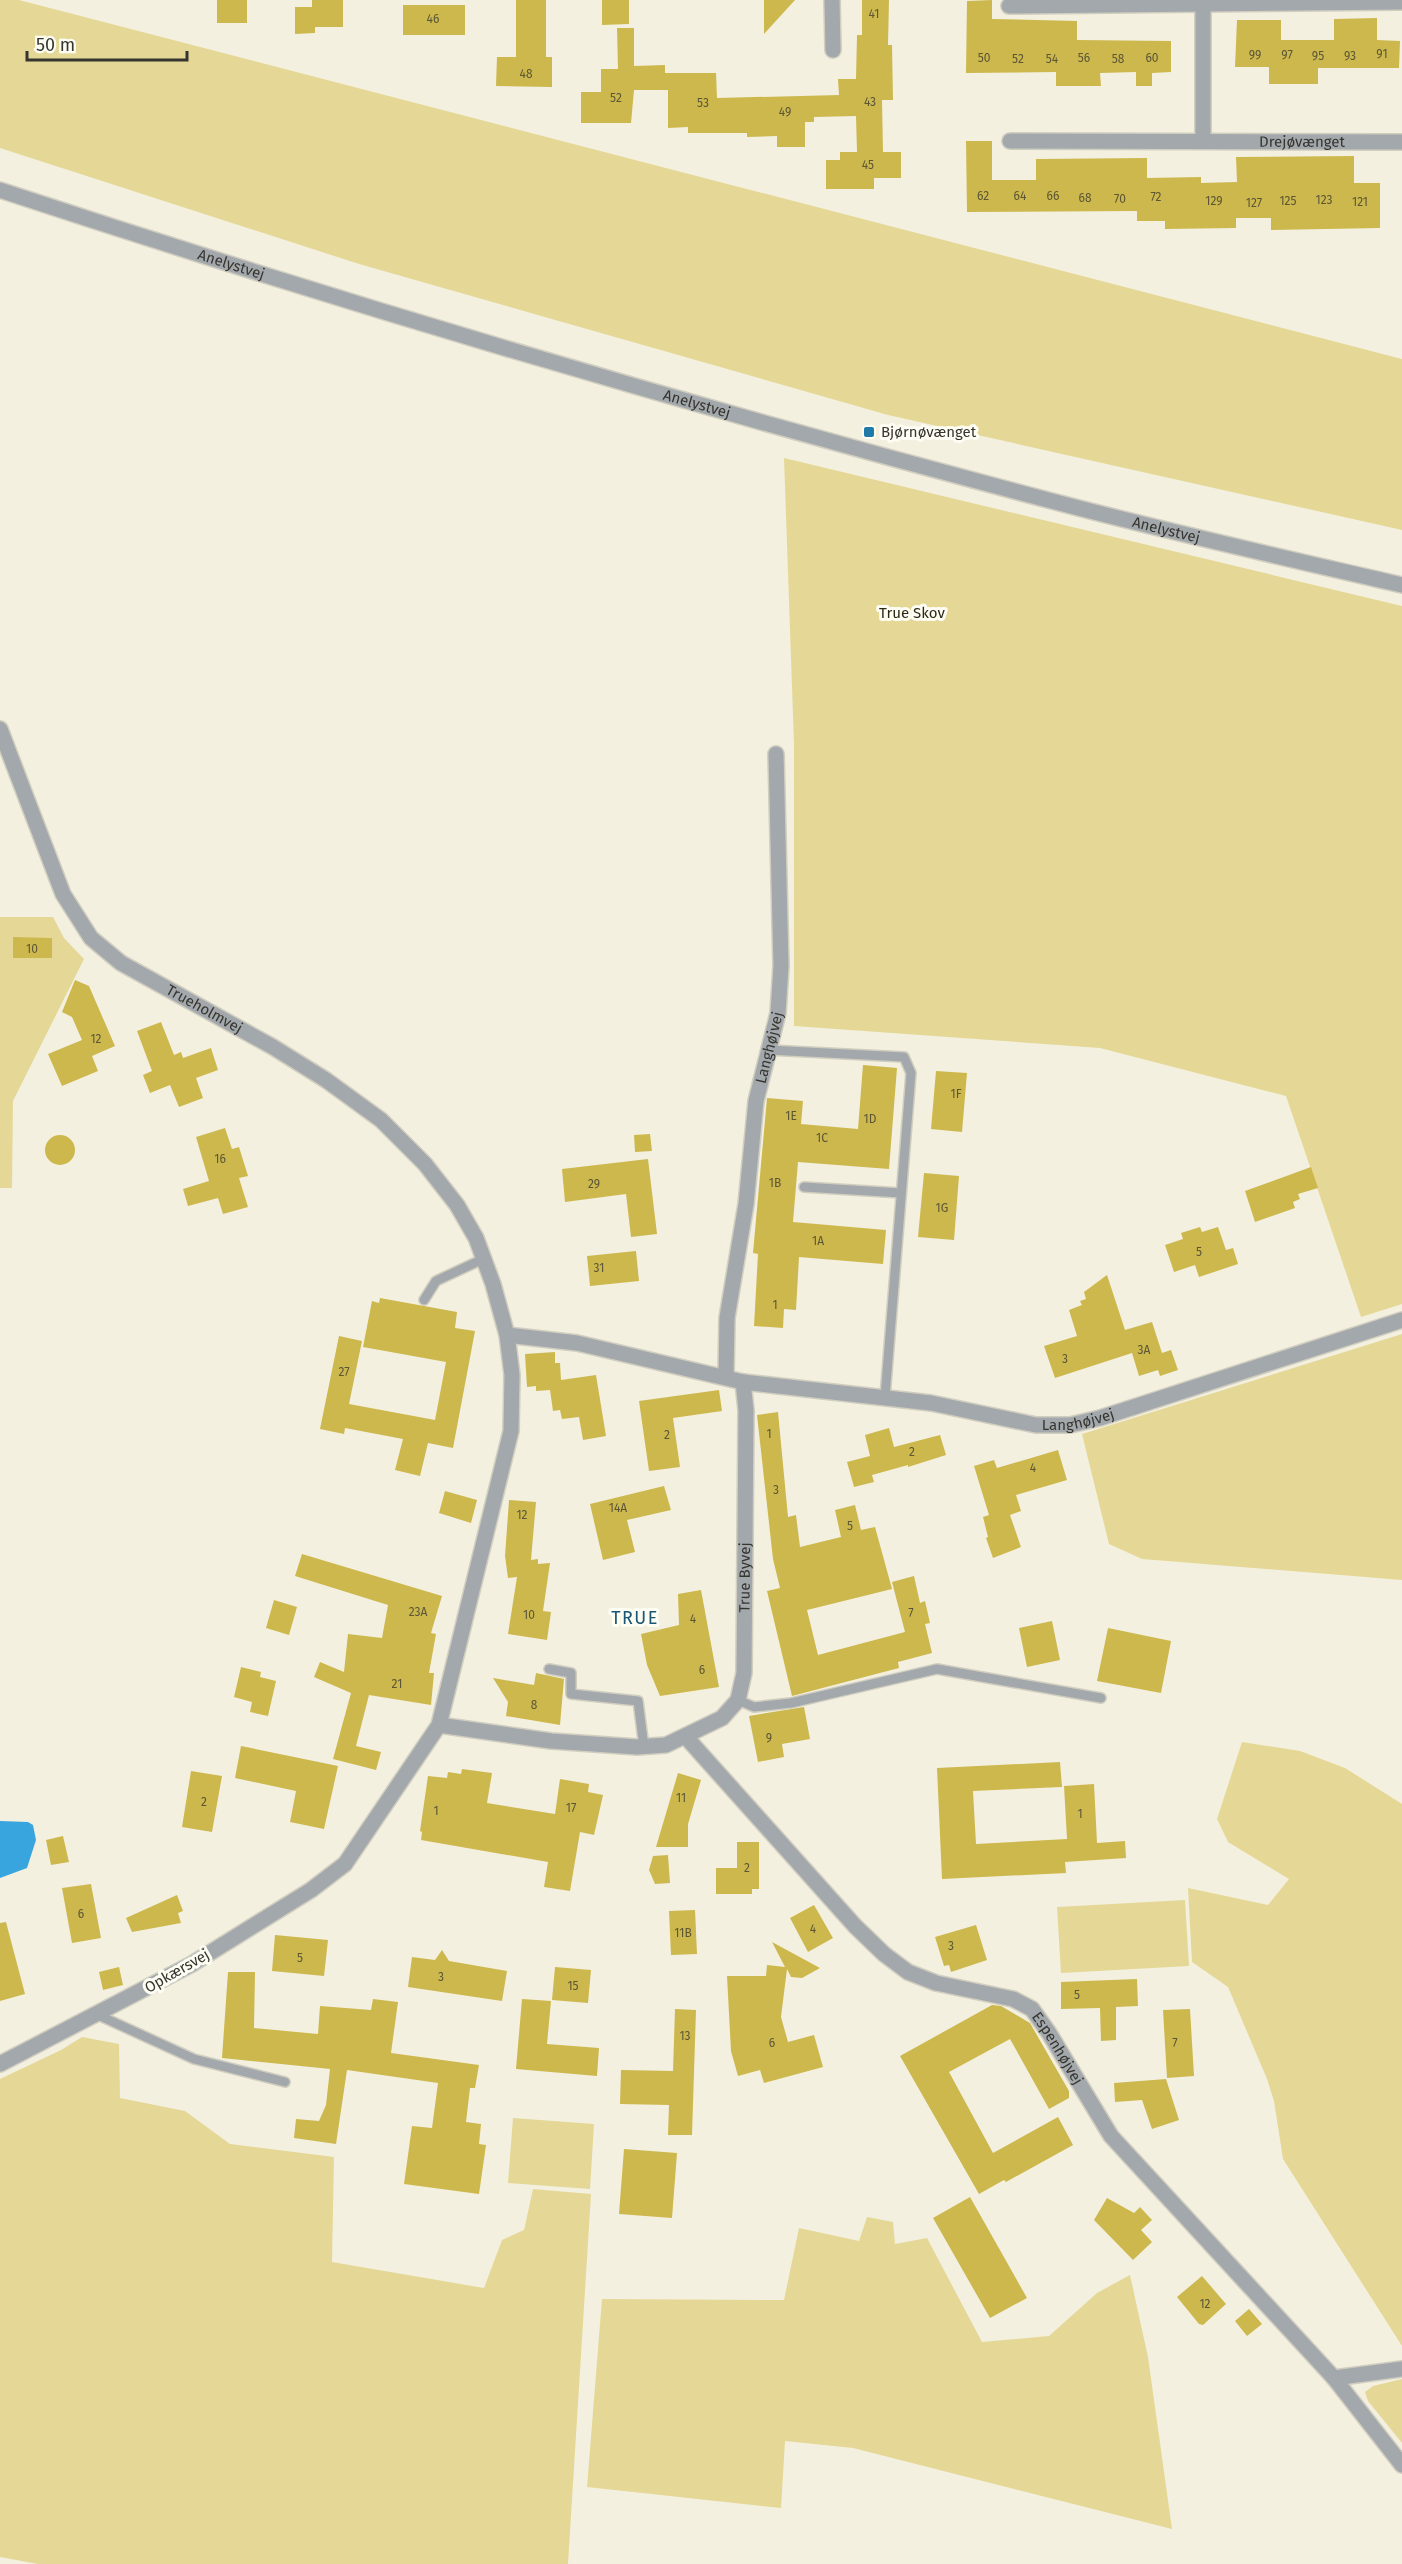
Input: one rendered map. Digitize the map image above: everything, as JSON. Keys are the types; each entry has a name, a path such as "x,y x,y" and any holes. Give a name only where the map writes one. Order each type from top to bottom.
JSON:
{"street":[{"path":"832,0 833,50"},
{"path":"1203,2 1203,141"},
{"path":"1009,6 1203,2 1402,2"},
{"name":"Drejøvænget","path":"1010,141 1402,141"},
{"name":"Anelystvej","path":"0,190 318,291 669,396 1072,506 1402,585"},
{"name":"Trueholmvej","path":"0,729 63,894 92,938 121,963 273,1047 326,1080 381,1120 425,1164 457,1205 476,1238 483,1259"},
{"name":"Langhøjvej","path":"726,1376 726,1318 746,1204 756,1101 778,1013 781,966 776,754"},
{"path":"483,1259 507,1335 512,1375 511,1431 439,1725 551,1741 644,1747 666,1745 686,1737 722,1718 738,1700"},
{"name":"Langhøjvej","path":"743,1382 931,1402 1036,1425 1070,1425 1111,1414 1402,1320"},
{"path":"507,1335 577,1343 726,1376 743,1382"},
{"name":"True Byvej","path":"738,1700 744,1673 746,1410 743,1382"},
{"name":"Opkærsvej","path":"0,2064 98,2015 192,1964 311,1890 345,1864 439,1725"},
{"name":"Espenhøjvej","path":"686,1737 855,1926 884,1954 908,1972 936,1983 1013,1999 1032,2009 1049,2032 1111,2136 1334,2378 1402,2465"},
{"path":"1334,2378 1402,2368"}],"lane":[{"path":"769,1050 904,1057 911,1073 885,1396"},
{"path":"804,1187 901,1193"},
{"path":"424,1300 436,1281 483,1259"},
{"path":"549,1669 571,1672 571,1694 638,1701 644,1747"},
{"path":"738,1700 754,1707 791,1703 937,1669 1101,1698"},
{"path":"98,2015 194,2059 285,2082"}],"green space":[{"path":"0,0 19,0 1402,359 1402,530 888,415 359,264 0,148"},
{"name":"True Skov","path":"784,458 1402,606 1402,1304 1361,1317 1286,1096 1100,1048 794,1026 794,744"},
{"path":"0,917 53,917 64,938 84,959 13,1101 12,1188 0,1188"},
{"path":"1402,1334 1402,1580 1142,1559 1109,1544 1082,1434"},
{"path":"1242,1742 1300,1751 1345,1768 1402,1804 1402,2346 1283,2159 1274,2101 1267,2079 1228,1987 1192,1962 1188,1888 1268,1905 1289,1879 1228,1842 1217,1819"},
{"path":"1185,1900 1189,1966 1061,1973 1057,1907"},
{"path":"82,2037 119,2044 120,2098 185,2111 230,2144 334,2157 332,2262 484,2288 502,2240 524,2230 533,2189 591,2194 568,2564 38,2564 0,2557 0,2079 61,2050"},
{"path":"513,2118 594,2124 590,2189 508,2183"},
{"path":"867,2217 893,2222 895,2244 927,2238 982,2342 1049,2336 1097,2293 1130,2275 1148,2357 1172,2529 853,2448 785,2441 781,2508 587,2487 602,2299 784,2300 799,2228 859,2241"},
{"path":"1402,2379 1402,2443 1368,2401 1365,2392 1373,2386"}],"water":[{"path":"0,1821 28,1822 33,1825 36,1840 27,1868 0,1878"}],"building":[{"path":"217,0 247,0 247,23 217,23"},
{"path":"312,0 343,0 343,27 315,27 315,33 295,34 295,7 312,7"},
{"path":"516,0 546,0 546,57 552,57 552,87 496,86 497,57 516,57"},
{"path":"602,0 629,0 629,24 602,25"},
{"path":"764,0 795,0 764,34"},
{"path":"862,0 889,0 888,45 892,45 893,100 882,100 883,152 901,152 901,178 874,178 874,189 826,189 826,160 840,160 840,152 857,152 856,116 814,117 814,122 805,122 805,147 777,147 777,136 747,137 747,133 688,133 688,127 668,128 668,90 634,90 631,123 581,123 581,92 601,92 601,69 618,69 617,28 634,28 634,66 665,65 665,73 716,73 717,98 839,95 838,79 856,79 857,35 862,35"},
{"path":"992,0 992,19 1077,21 1077,40 1171,41 1171,72 1152,73 1152,86 1136,86 1136,72 1100,73 1101,86 1056,86 1056,72 966,73 967,1"},
{"path":"403,5 465,5 465,35 403,35"},
{"path":"1377,18 1377,40 1400,41 1399,68 1318,68 1318,84 1269,84 1269,67 1235,67 1237,20 1281,20 1281,40 1334,40 1334,19"},
{"path":"966,141 992,141 992,180 1036,180 1036,159 1147,158 1147,178 1201,177 1201,183 1237,182 1236,157 1354,156 1354,183 1380,183 1380,228 1271,230 1271,218 1236,218 1236,228 1165,229 1165,221 1137,221 1137,211 967,212"},
{"path":"13,937 52,938 52,958 13,958"},
{"path":"75,980 89,986 115,1046 92,1056 98,1071 62,1086 48,1054 82,1040 72,1017 62,1012"},
{"path":"161,1022 174,1055 181,1052 183,1058 211,1048 218,1070 196,1078 203,1098 179,1107 170,1085 150,1093 143,1075 152,1071 137,1031"},
{"path":"863,1065 897,1068 889,1169 798,1162 793,1222 886,1230 883,1264 799,1257 796,1310 784,1309 783,1328 754,1326 758,1254 753,1253 767,1098 803,1101 801,1124 858,1129"},
{"path":"936,1071 967,1073 962,1132 931,1129"},
{"path":"225,1128 232,1149 239,1147 248,1176 239,1178 248,1207 223,1214 218,1198 188,1206 183,1189 209,1181 196,1137"},
{"path":"650,1134 652,1151 635,1152 634,1135"},
{"path":"60,1135 71,1139 75,1150 71,1161 60,1165 49,1161 45,1150 49,1139"},
{"path":"648,1159 657,1234 631,1237 626,1194 565,1202 562,1169"},
{"path":"1311,1167 1318,1188 1298,1194 1300,1199 1293,1202 1295,1208 1255,1222 1245,1191"},
{"path":"924,1173 959,1176 954,1240 918,1237"},
{"path":"1200,1227 1202,1232 1218,1227 1226,1250 1233,1248 1238,1264 1199,1277 1195,1265 1174,1272 1165,1245 1183,1239 1181,1233"},
{"path":"636,1251 639,1281 590,1286 587,1256"},
{"path":"1107,1275 1125,1330 1152,1322 1162,1353 1171,1350 1178,1370 1160,1376 1158,1370 1139,1376 1132,1353 1055,1378 1044,1346 1077,1336 1069,1310 1082,1305 1080,1301 1086,1299 1084,1292"},
{"path":"380,1298 457,1312 455,1328 475,1331 453,1448 428,1443 420,1476 395,1470 403,1439 345,1428 344,1434 320,1429 339,1336 362,1341 349,1404 435,1420 446,1362 363,1347 372,1301 379,1303"},
{"path":"555,1352 555,1363 560,1363 561,1380 596,1375 606,1436 583,1440 579,1417 562,1419 560,1410 553,1411 550,1390 536,1391 536,1386 527,1387 525,1354"},
{"path":"719,1390 722,1411 673,1418 680,1467 649,1471 639,1401"},
{"path":"778,1412 788,1517 796,1515 800,1547 841,1537 835,1510 855,1505 861,1530 875,1527 892,1589 807,1610 818,1655 905,1632 892,1582 914,1576 920,1603 925,1601 930,1623 925,1624 932,1653 898,1662 899,1668 792,1696 767,1591 780,1588 773,1559 757,1415"},
{"path":"889,1428 894,1447 940,1435 946,1455 872,1475 874,1482 854,1487 847,1462 870,1456 865,1435"},
{"path":"1058,1450 1067,1480 1016,1495 1021,1511 1010,1515 1021,1547 993,1558 986,1538 988,1537 983,1517 989,1515 974,1466 994,1460 997,1468"},
{"path":"664,1486 671,1510 627,1520 635,1552 603,1560 590,1504"},
{"path":"445,1491 477,1500 471,1523 439,1513"},
{"path":"509,1500 536,1502 531,1560 538,1559 538,1564 550,1563 543,1611 551,1612 547,1640 508,1634 517,1577 508,1578 505,1556"},
{"path":"302,1554 442,1596 431,1633 436,1634 429,1673 434,1673 431,1705 369,1695 356,1746 381,1752 376,1770 333,1759 351,1693 314,1677 320,1662 344,1672 348,1634 382,1638 388,1605 295,1576"},
{"path":"701,1590 719,1687 660,1696 647,1665 641,1634 679,1625 678,1594"},
{"path":"274,1600 297,1607 289,1635 266,1628"},
{"path":"1052,1621 1060,1660 1027,1667 1019,1628"},
{"path":"1108,1628 1171,1641 1161,1693 1097,1681"},
{"path":"241,1667 261,1672 260,1677 276,1681 268,1716 250,1712 252,1702 234,1697"},
{"path":"536,1673 564,1679 560,1725 506,1716 508,1702 493,1678 534,1685"},
{"path":"804,1707 810,1739 782,1744 784,1757 758,1762 749,1716"},
{"path":"241,1746 338,1766 324,1829 290,1822 296,1791 235,1778"},
{"path":"1060,1762 1062,1787 973,1791 976,1844 1067,1839 1064,1786 1094,1784 1097,1843 1125,1841 1126,1858 1065,1862 1066,1873 942,1879 937,1768"},
{"path":"462,1769 492,1773 487,1803 555,1814 560,1779 589,1784 588,1792 603,1795 594,1835 580,1832 570,1891 544,1887 548,1862 421,1840 422,1832 420,1831 428,1776 447,1778 448,1772 461,1774"},
{"path":"191,1771 222,1776 212,1832 182,1827"},
{"path":"678,1773 701,1780 688,1824 688,1847 656,1847"},
{"path":"63,1836 69,1862 51,1865 46,1840"},
{"path":"737,1842 759,1842 759,1889 752,1889 752,1894 716,1894 716,1868 737,1868"},
{"path":"668,1855 670,1883 655,1884 649,1870 653,1856"},
{"path":"91,1884 101,1938 72,1943 62,1888"},
{"path":"177,1895 183,1911 178,1913 181,1923 132,1932 126,1918"},
{"path":"814,1905 833,1938 808,1952 790,1918"},
{"path":"695,1910 697,1954 671,1955 669,1911"},
{"path":"6,1922 25,1994 0,2001 0,1923"},
{"path":"976,1925 987,1960 951,1972 949,1965 944,1966 935,1937"},
{"path":"275,1935 328,1940 324,1976 272,1971"},
{"path":"772,1942 820,1968 802,1978 791,1977 787,1969 781,2017 788,2042 814,2035 823,2067 764,2083 760,2070 738,2076 731,2051 727,1976 766,1976 767,1965 785,1967"},
{"path":"442,1950 449,1961 507,1971 502,2001 408,1987 412,1957 435,1960"},
{"path":"119,1967 123,1985 103,1990 99,1972"},
{"path":"555,1967 591,1970 588,2003 552,2000"},
{"path":"228,1972 255,1972 254,2028 318,2034 320,2006 371,2010 373,1999 398,2002 391,2053 479,2065 475,2088 470,2088 466,2122 481,2124 479,2144 486,2145 479,2194 404,2184 412,2126 432,2128 438,2083 347,2070 336,2144 294,2138 296,2119 319,2121 326,2105 330,2069 222,2058"},
{"path":"1137,1979 1138,2006 1116,2007 1116,2040 1101,2041 1100,2008 1061,2009 1061,1982"},
{"path":"522,1999 551,2001 547,2044 599,2048 597,2076 516,2069"},
{"path":"992,2005 1001,2006 1030,2023 1069,2091 1069,2098 1049,2109 1010,2039 949,2072 993,2153 1058,2117 1073,2145 1006,2182 1004,2180 979,2194 900,2056"},
{"path":"675,2009 696,2010 692,2135 668,2135 669,2105 620,2104 621,2070 673,2071"},
{"path":"1190,2009 1194,2076 1167,2078 1163,2010"},
{"path":"1166,2079 1179,2120 1152,2129 1142,2100 1115,2102 1114,2083"},
{"path":"624,2149 677,2153 672,2218 619,2214"},
{"path":"970,2197 1027,2298 990,2318 933,2218"},
{"path":"1107,2198 1134,2213 1140,2207 1152,2220 1141,2230 1152,2242 1133,2260 1094,2220"},
{"path":"1202,2276 1226,2304 1203,2325 1199,2324 1177,2297"},
{"path":"1249,2309 1262,2324 1247,2336 1235,2321"}],"place":[{"name":"Bjørnøvænget","path":"869,432"}],"district":[{"name":"TRUE","path":"635,1618"}]}
